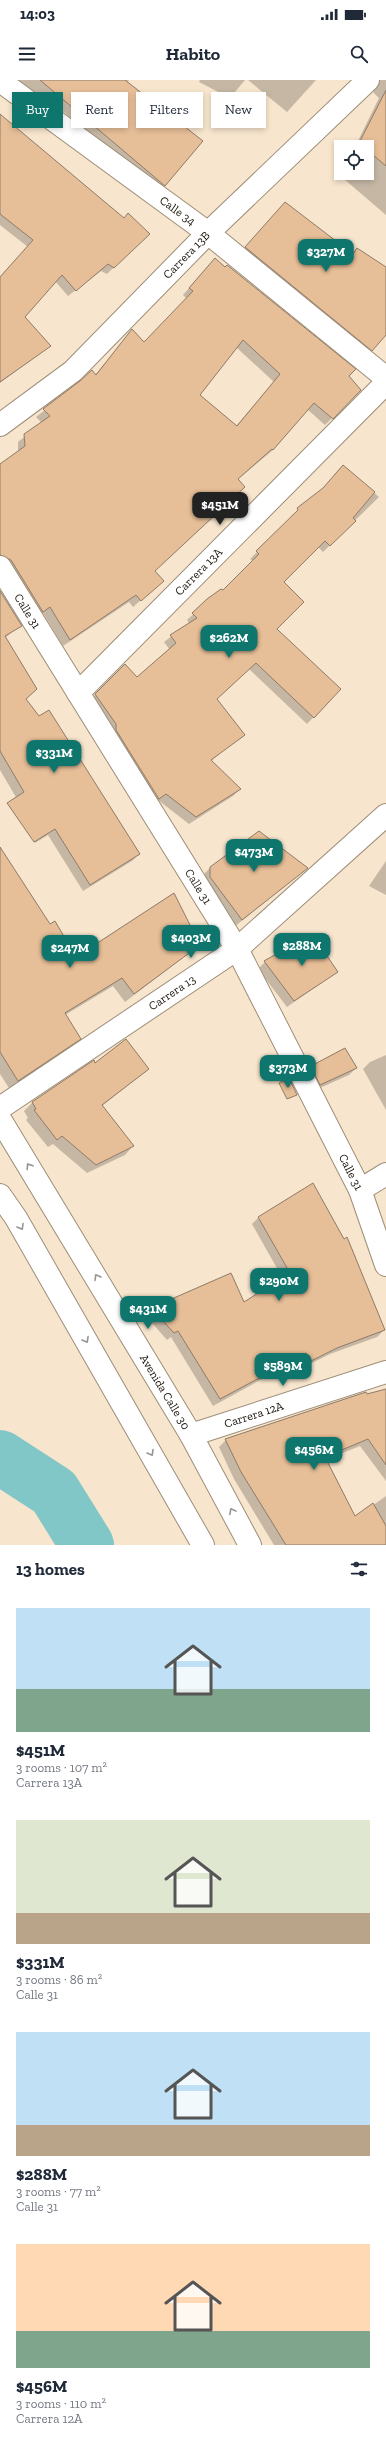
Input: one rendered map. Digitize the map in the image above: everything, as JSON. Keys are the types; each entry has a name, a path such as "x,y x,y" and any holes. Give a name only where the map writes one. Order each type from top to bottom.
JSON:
{"street":[{"name":"Carrera 13B","path":"0,426 73,371 208,233 368,80"},
{"name":"Calle 34","path":"0,81 208,233 386,378"},
{"name":"Carrera 13A","path":"78,693 386,383"},
{"name":"Calle 31","path":"0,567 237,949 360,1190 386,1265"},
{"name":"Carrera 13","path":"0,1108 237,949 386,815"},
{"name":"Avenida Calle 30","path":"0,1119 190,1435 250,1545"},
{"path":"360,1190 386,1174"},
{"path":"0,1195 16,1218 203,1545"},
{"name":"Carrera 12A","path":"190,1435 386,1372"}],"building":[{"path":"40,80 125,80 140,92 136,92 136,128 186,128 203,141 165,186 97,128 128,128 128,92 71,92 71,106 63,100 63,92 54,92"},
{"path":"386,90 386,166 374,156 374,140 361,140"},
{"path":"0,114 12,124 12,128 17,128 124,218 128,213 150,234 114,268 108,264 76,291 62,275 25,317 51,346 0,382 0,277 33,240 0,214"},
{"path":"285,202 353,254 357,248 386,267 386,335 372,351 245,247"},
{"path":"215,258 225,267 227,265 356,369 349,376 361,390 333,419 314,403 273,450 272,449 238,479 245,487 155,571 164,581 141,601 136,595 70,640 50,607 43,612 11,560 0,555 0,464 25,446 24,434 50,416 43,409 92,370 96,375 132,329 144,342 193,291 189,288","holes":["243,340 280,374 237,426 200,395"]},
{"path":"343,465 375,492 353,518 356,521 330,546 325,541 284,582 304,602 277,629 341,689 314,718 256,663 217,699 245,735 211,760 241,789 196,817 166,794 159,799 116,730 116,724 95,694 125,664 137,677 176,643 170,635 197,618 192,613 207,599 221,589 223,590 259,554 256,551 298,510 297,508 323,488"},
{"path":"0,591 22,626 5,636 37,689 26,699 39,716 49,710 140,854 90,885 55,829 34,842 7,803 24,792 0,751"},
{"path":"259,831 308,868 242,920 210,877 210,867"},
{"path":"0,847 50,924 55,921 76,957 174,893 200,945 134,994 122,978 65,1013 81,1039 18,1081 0,1052"},
{"path":"312,934 338,972 294,1001 264,961"},
{"path":"126,1039 149,1069 102,1105 134,1146 96,1165 62,1136 57,1140 34,1110 36,1109 32,1102 94,1060 95,1063"},
{"path":"345,1048 357,1068 320,1085 311,1066"},
{"path":"289,1078 297,1095 287,1099 279,1083"},
{"path":"313,1183 344,1239 347,1237 385,1330 337,1348 311,1361 306,1353 220,1399 178,1331 174,1333 151,1308 231,1273 244,1302 290,1273 258,1217"},
{"path":"386,1389 386,1465 368,1439 325,1457 355,1516 373,1503 386,1526 386,1545 286,1545 241,1472 225,1439 366,1392 367,1394"}],"waterway":[{"path":"0,1457 54,1492 87,1545"}]}
